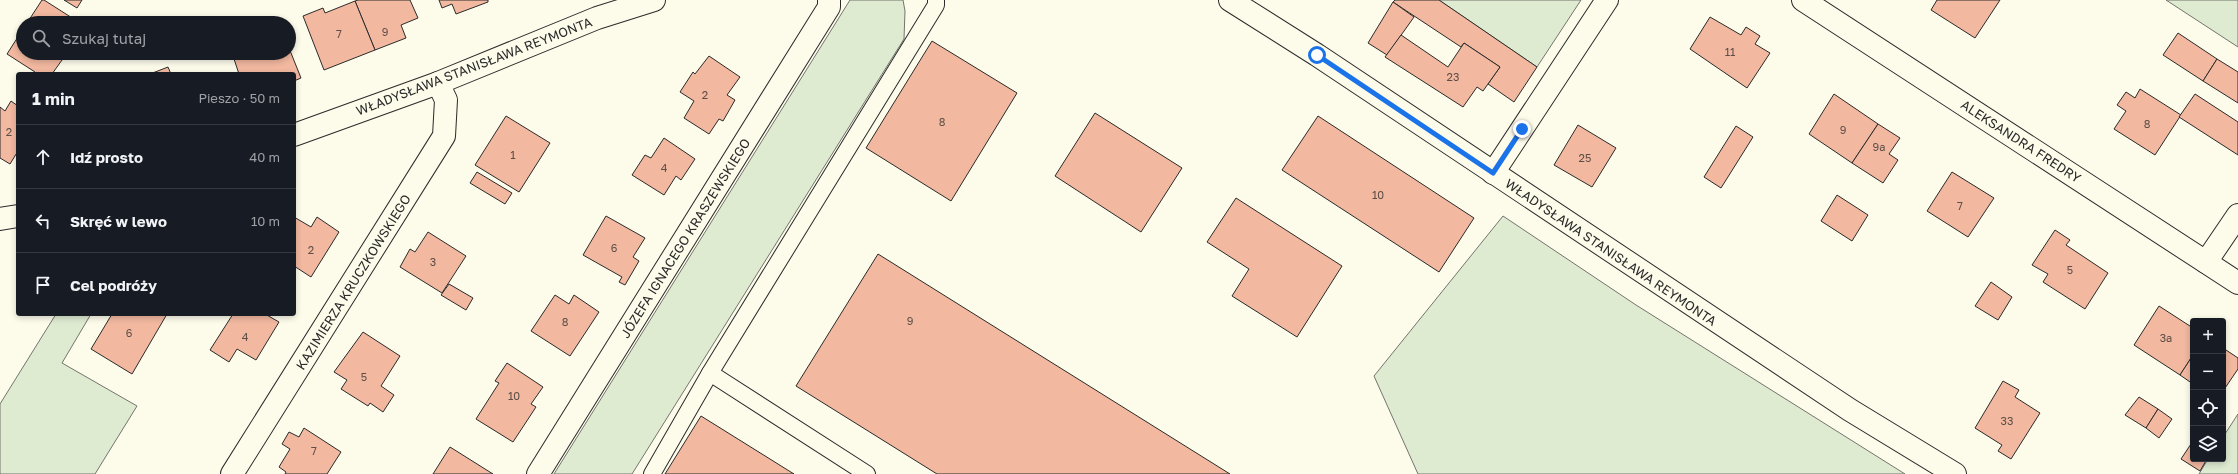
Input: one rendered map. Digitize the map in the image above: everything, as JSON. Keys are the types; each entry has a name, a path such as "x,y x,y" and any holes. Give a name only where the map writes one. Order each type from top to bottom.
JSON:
{"street":[{"name":"WŁADYSŁAWA STANISŁAWA REYMONTA","path":"296,134 438,83 597,18 654,0"},
{"name":"JÓZEFA IGNACEGO KRASZEWSKIEGO","path":"538,474 829,7 829,0"},
{"name":"WŁADYSŁAWA STANISŁAWA REYMONTA","path":"1230,0 1317,55 1850,410 1955,474"},
{"path":"1493,173 1607,0"},
{"name":"ALEKSANDRA FREDRY","path":"1803,0 2238,283"},
{"name":"KAZIMIERZA KRUCZKOWSKIEGO","path":"232,474 444,136 446,100 438,83"},
{"path":"2206,262 2238,215"},
{"path":"0,219 16,216"}],"lane":[{"path":"652,474 710,373 936,5 936,0"},
{"path":"710,373 867,474"}],"green space":[{"path":"850,0 903,0 905,11 904,39 632,474 554,474"},
{"path":"1439,0 1581,0 1537,67"},
{"path":"2166,0 2238,0 2238,47"},
{"path":"1503,216 1636,305 1905,474 1418,474 1374,376"},
{"path":"55,316 90,316 62,363 137,406 95,474 0,474 0,404"},
{"path":"2238,414 2238,474 2199,474 2206,462 2226,462 2226,432"}],"building":[{"path":"42,0 44,0 69,16 32,16"},
{"path":"64,0 82,0 77,8"},
{"path":"410,0 418,18 401,25 406,38 375,50 355,1"},
{"path":"439,0 488,0 488,2 456,14 452,4 442,8"},
{"path":"1395,0 1439,0 1537,67 1514,102 1488,84 1500,67 1464,43 1461,47 1393,2"},
{"path":"1937,0 2000,0 1975,38 1931,10"},
{"path":"355,1 375,50 324,70 303,16 323,8 325,13"},
{"path":"1393,2 1414,17 1387,55 1368,43"},
{"path":"1710,17 1741,35 1746,27 1760,36 1755,44 1770,53 1747,88 1690,49"},
{"path":"2178,33 2217,59 2203,81 2163,55"},
{"path":"1401,35 1448,67 1464,43 1500,67 1483,91 1477,87 1463,107 1385,57"},
{"path":"16,40 16,60 7,54"},
{"path":"932,41 1017,93 951,201 866,148"},
{"path":"709,56 740,77 727,95 735,100 723,121 719,119 709,134 684,118 694,101 680,92 693,72 695,74"},
{"path":"2217,59 2238,72 2238,103 2203,81"},
{"path":"16,60 62,60 53,72 35,72"},
{"path":"234,60 294,60 301,78 296,80 296,72 238,72"},
{"path":"168,67 170,72 155,72"},
{"path":"2140,89 2181,115 2155,155 2114,129 2126,111 2117,105 2126,92 2135,98"},
{"path":"1834,94 1878,124 1852,163 1809,134"},
{"path":"2195,94 2238,122 2238,155 2179,117"},
{"path":"11,101 16,105 16,154 10,164 0,158 0,107 5,111"},
{"path":"1095,113 1182,168 1141,232 1055,176"},
{"path":"506,116 550,143 519,192 475,165"},
{"path":"1318,116 1474,218 1439,272 1282,170"},
{"path":"1878,124 1900,138 1889,154 1898,160 1883,183 1852,163"},
{"path":"1578,125 1616,148 1592,187 1554,165"},
{"path":"1736,126 1753,137 1721,188 1704,177"},
{"path":"664,138 695,159 681,180 676,176 664,195 632,175 645,155 651,158"},
{"path":"477,172 512,193 505,204 470,183"},
{"path":"1952,172 1994,198 1968,237 1927,211"},
{"path":"1837,195 1868,215 1852,241 1821,221"},
{"path":"1236,198 1342,266 1297,337 1232,296 1249,269 1207,242"},
{"path":"606,216 645,238 633,257 639,261 625,285 619,282 622,277 583,255"},
{"path":"317,217 339,232 311,277 296,267 296,218 311,227"},
{"path":"2055,230 2070,240 2066,245 2108,273 2085,309 2043,282 2048,274 2032,265"},
{"path":"428,232 466,256 442,293 400,267 410,249 415,252"},
{"path":"878,254 1230,474 937,474 796,386"},
{"path":"1991,282 2012,297 1998,320 1975,306"},
{"path":"449,284 473,298 466,310 441,295"},
{"path":"555,295 569,304 574,295 599,312 570,356 531,331"},
{"path":"2159,306 2190,326 2190,360 2180,375 2134,345"},
{"path":"111,316 166,316 132,374 91,349"},
{"path":"232,316 268,316 279,322 256,360 237,349 229,362 210,350"},
{"path":"363,332 400,356 381,386 394,395 383,412 370,403 368,406 341,389 347,380 334,372"},
{"path":"2226,350 2238,358 2238,369 2226,387"},
{"path":"2190,360 2190,382 2180,375"},
{"path":"507,363 543,387 531,404 536,407 513,442 476,419 499,383 495,381"},
{"path":"2003,381 2019,390 2015,397 2040,413 2011,459 1998,451 2002,445 1975,428"},
{"path":"2139,397 2158,409 2146,428 2125,415"},
{"path":"2158,409 2172,419 2159,438 2146,428"},
{"path":"701,416 794,474 665,474"},
{"path":"304,428 341,452 327,474 285,474 286,472 279,467 290,449 282,444 289,432 299,437"},
{"path":"2190,446 2190,462 2205,462 2200,471 2181,459"},
{"path":"450,447 493,474 433,474"}],"route":[{"path":"1317,55 1493,173 1522,129"}]}
